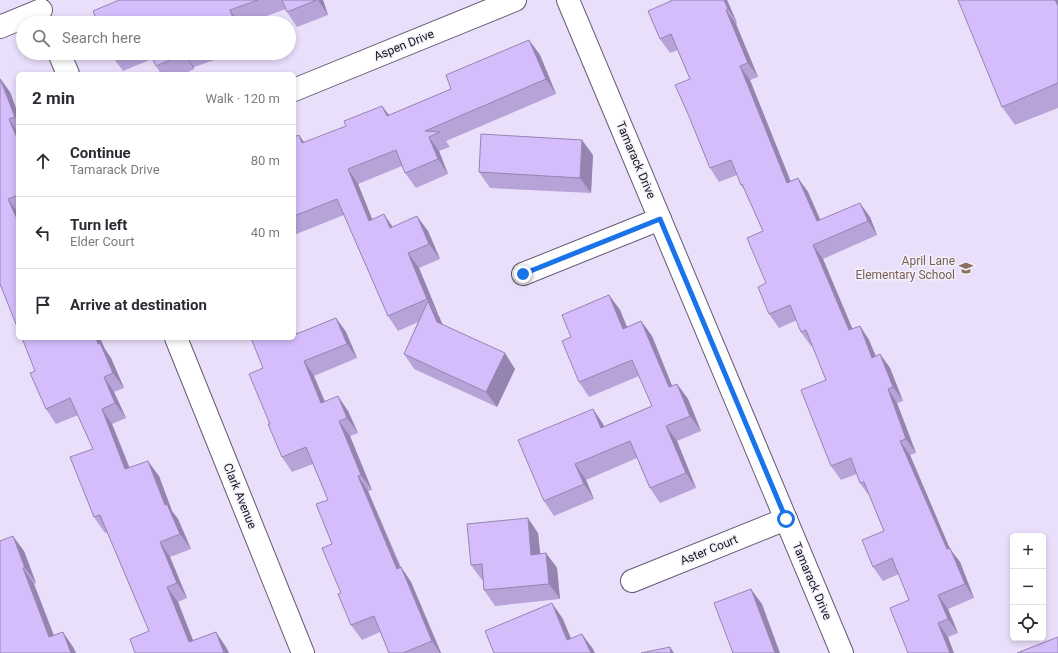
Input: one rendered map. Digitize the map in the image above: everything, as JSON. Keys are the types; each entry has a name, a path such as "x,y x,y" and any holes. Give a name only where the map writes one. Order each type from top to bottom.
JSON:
{"street":[{"name":"Aspen Drive","path":"296,89 515,0"},
{"name":"Tamarack Drive","path":"568,0 842,653"},
{"path":"29,16 41,11"},
{"path":"0,28 16,21"},
{"path":"62,60 67,72"},
{"path":"523,274 660,219"},
{"name":"Clark Avenue","path":"177,340 303,653"},
{"name":"Aster Court","path":"632,581 786,519"}],"building":[{"path":"119,0 258,0 230,10 232,16 95,16 93,11"},
{"path":"282,0 317,0 287,12"},
{"path":"671,0 724,0 728,9 726,10 748,63 740,66 787,183 798,178 817,221 860,203 868,221 813,245 849,330 860,326 872,358 880,354 893,387 888,389 906,439 900,441 947,549 950,548 965,584 938,595 948,619 938,623 950,653 908,653 890,608 909,600 892,558 873,567 862,540 884,531 864,482 860,483 851,458 831,466 801,390 826,380 806,330 801,332 790,305 769,314 758,287 766,283 747,238 763,231 731,160 710,168 675,85 690,79 671,34 660,39 648,11"},
{"path":"958,0 1055,0 1058,6 1058,83 1002,107"},
{"path":"529,40 546,79 425,131 440,132 429,137 438,159 405,173 396,150 348,169 369,221 384,214 390,228 417,216 429,244 408,253 427,299 388,316 337,199 296,215 296,136 299,135 302,143 346,126 344,121 382,106 387,116 451,89 446,75"},
{"path":"153,60 170,60 156,66"},
{"path":"0,79 15,117 9,119 16,135 16,196 8,199 16,217 16,324 0,284"},
{"path":"481,134 582,140 580,178 479,172"},
{"path":"609,295 623,329 641,321 669,387 677,384 690,416 666,426 686,473 650,488 630,441 575,464 584,484 544,501 518,440 593,409 601,428 652,406 632,360 579,382 562,341 571,337 562,315"},
{"path":"428,301 437,322 505,353 486,392 404,354"},
{"path":"336,318 347,344 304,361 321,403 338,396 347,418 339,421 361,475 358,476 397,569 401,567 432,641 403,653 389,653 374,616 351,625 338,594 341,593 322,548 332,544 316,504 328,500 306,447 282,457 249,374 263,368 252,340 296,340 296,334"},
{"path":"23,340 97,340 98,344 100,343 113,373 104,377 115,403 102,409 125,469 148,461 165,505 167,504 180,534 160,542 177,583 167,587 189,642 216,632 224,653 135,653 130,639 149,631 100,515 94,517 70,457 93,449 70,398 46,409 30,373 35,371"},
{"path":"528,518 531,555 546,553 549,584 484,590 482,564 471,565 467,524"},
{"path":"13,536 25,568 23,568 49,637 63,632 71,653 0,653 0,541"},
{"path":"751,589 775,653 733,653 714,603"},
{"path":"552,603 567,640 582,634 591,653 494,653 485,631"},
{"path":"1058,637 1058,653 1017,653"},
{"path":"670,647 671,653 641,653"}],"place":[{"name":"April Lane Elementary School","path":"966,268"}],"route":[{"path":"523,274 660,219 786,519"}]}
